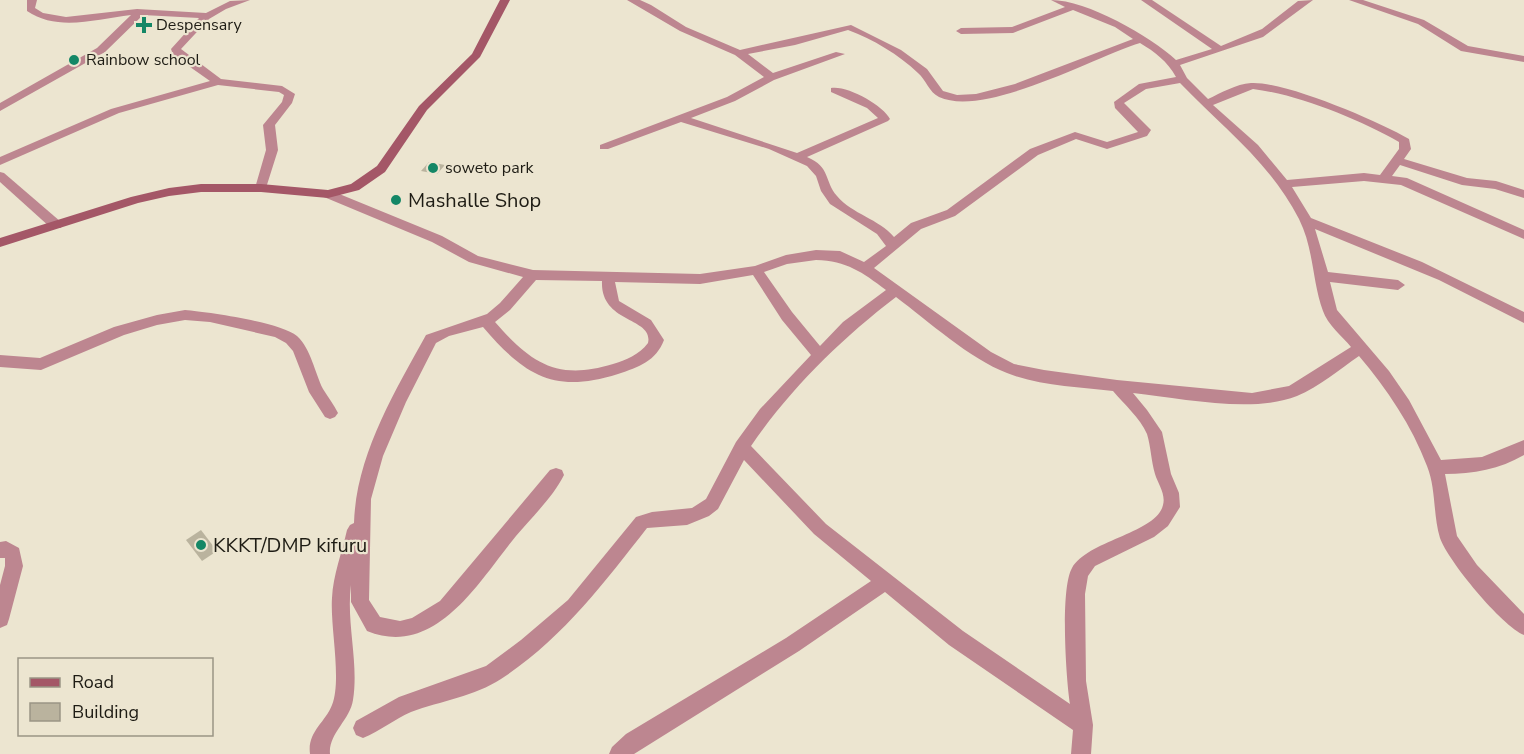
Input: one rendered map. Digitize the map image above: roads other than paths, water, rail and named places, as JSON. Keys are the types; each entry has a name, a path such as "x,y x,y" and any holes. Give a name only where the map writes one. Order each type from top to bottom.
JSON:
{"street":[{"path":"33,0 30,9 34,14 45,17 90,20 140,12 206,16"},
{"path":"218,82 177,53 176,49 206,16 221,7 245,0"},
{"path":"328,195 355,187 381,169 423,108 476,55 505,0"},
{"path":"632,0 648,7 682,29 739,53 768,74 770,78"},
{"path":"1056,0 1118,25 1142,39 1174,64 1182,79 1254,147 1284,184 1306,221 1316,250 1330,312 1384,375 1404,404 1436,467 1449,538 1471,571 1500,604 1524,626"},
{"path":"1146,0 1219,49"},
{"path":"1174,64 1258,36 1276,24 1289,10 1308,0"},
{"path":"1353,0 1421,22 1465,49 1524,59"},
{"path":"961,31 1013,30 1073,8"},
{"path":"0,108 101,50 140,12"},
{"path":"739,53 805,40 848,27 881,43 921,69 934,89 943,95 972,99 1058,72 1142,39"},
{"path":"604,147 730,99 770,78 840,54"},
{"path":"865,268 892,248 893,244 916,225 951,213 1034,152 1068,140 1075,135 1107,146 1143,134 1145,130 1119,106 1119,102 1143,86 1182,79"},
{"path":"0,161 115,111 218,82 282,89 290,94 288,103 269,125 272,150 261,188"},
{"path":"1206,104 1252,86 1279,91 1399,137 1407,144 1385,177"},
{"path":"799,156 884,119 885,117 874,108 835,90"},
{"path":"681,118 799,156 818,169 834,201 882,231 893,244"},
{"path":"1396,160 1456,179 1496,184 1524,194"},
{"path":"0,176 56,225"},
{"path":"1284,184 1321,179 1385,177 1421,188 1524,235"},
{"path":"0,243 135,200 169,192 201,188 261,188 328,195 437,239 474,259 534,275 700,279 756,270 786,260 816,255 840,256 865,268 986,356 1011,369 1044,376 1117,386 1252,399 1294,391 1361,348"},
{"path":"1306,221 1416,264 1465,286 1524,318"},
{"path":"756,270 787,316 820,356"},
{"path":"320,754 318,744 321,738 342,710 344,651 341,596 363,499 380,446 398,402 430,339 441,333 486,321 502,309 534,275"},
{"path":"486,321 510,350 531,366 549,374 569,378 588,378 608,372 649,354 657,340 656,333 649,325 614,305 610,300 609,276"},
{"path":"1321,276 1398,285"},
{"path":"363,728 406,704 493,673 528,647 574,606 642,522 691,518 704,512 712,504 742,447 765,413 848,326 896,290"},
{"path":"0,361 41,364 119,331 157,320 185,315 210,317 279,333 291,339 299,349 317,392 330,412"},
{"path":"1081,754 1083,725 1076,681 1076,594 1079,573 1089,560 1148,532 1162,521 1172,507 1171,493 1163,474 1154,432 1142,414 1117,386"},
{"path":"742,447 820,529 956,638 1083,725"},
{"path":"1436,467 1462,468 1490,462 1523,448"},
{"path":"363,499 360,602 374,625 400,630 416,626 447,607 556,475"},
{"path":"0,550 6,549 13,554 14,566 0,619"},
{"path":"619,754 633,741 738,680 852,606 885,581"}],"place":[{"name":"Despensary","path":"144,25"},
{"name":"Rainbow school","path":"74,60"},
{"name":"soweto park","path":"433,168"},
{"name":"Mashalle Shop","path":"396,200"},
{"name":"KKKT/DMP kifuru","path":"201,545"}]}
